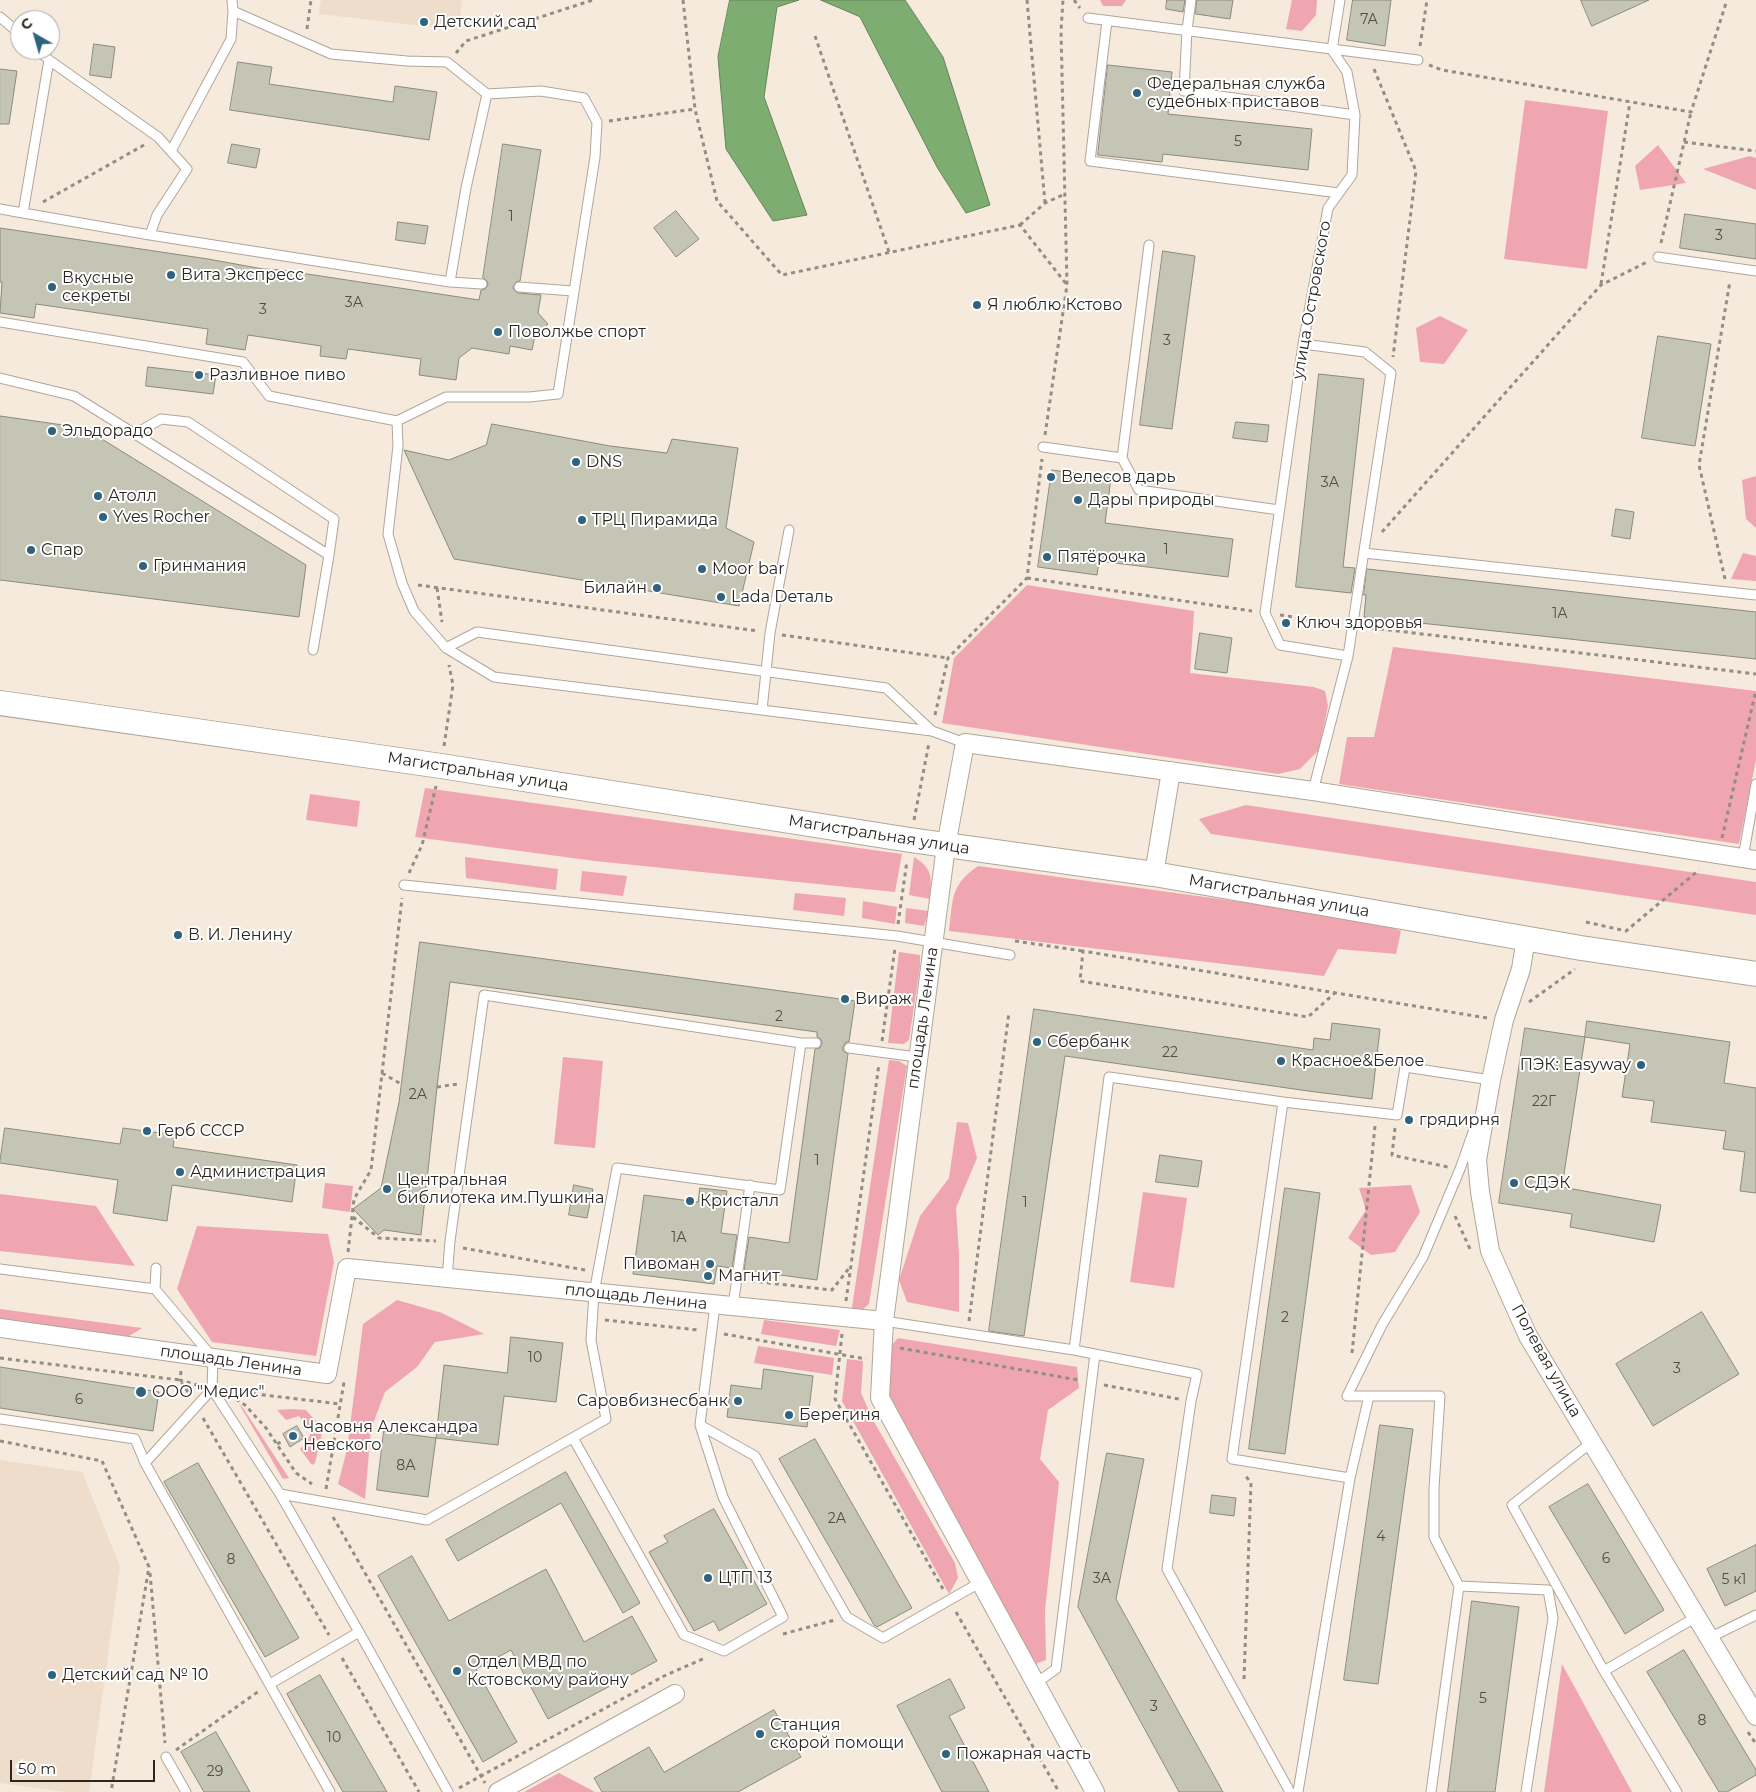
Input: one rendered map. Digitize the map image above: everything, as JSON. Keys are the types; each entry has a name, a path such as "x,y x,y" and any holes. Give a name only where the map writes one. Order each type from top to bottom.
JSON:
{"main road":[{"name":"Магистральная улица","path":"0,704 441,766 946,846 1154,874 1526,938 1756,974"}],"street":[{"path":"965,743 1313,791 1749,859"},
{"name":"площадь Ленина","path":"0,1328 327,1374 347,1268 884,1321 946,846 965,743"},
{"path":"1154,874 1171,771"},
{"name":"Полевая улица","path":"1526,938 1521,969 1504,1020 1477,1160 1480,1192 1490,1251 1528,1336 1756,1716"},
{"path":"884,1321 880,1398 1096,1792"},
{"path":"498,1792 675,1694"}],"lane":[{"path":"171,151 231,38 232,0"},
{"path":"1190,0 1184,91 1355,115"},
{"path":"1332,50 1340,0"},
{"path":"0,322 243,362 269,396 397,420 446,397 529,398 558,394 595,157 597,122 584,98 541,91 487,94 447,62 406,61 331,54 233,11"},
{"path":"0,17 10,26"},
{"path":"1088,18 1418,60"},
{"path":"1107,21 1090,161 1339,193"},
{"name":"улица Островского","path":"1264,613 1302,344 1328,208 1352,175 1355,115 1347,72 1332,50"},
{"path":"23,213 49,60 158,137 187,169 157,214 150,235"},
{"path":"450,282 466,188 487,94"},
{"path":"0,209 150,235 450,282 482,284"},
{"path":"1149,245 1122,458 1138,490 1279,510"},
{"path":"1658,257 1756,271"},
{"path":"519,287 573,291"},
{"path":"1302,344 1365,352 1391,373 1348,656 1313,791"},
{"path":"0,378 74,396 329,555"},
{"path":"135,434 161,419 188,422 334,519 313,650"},
{"path":"397,420 398,446 388,534 402,584 414,611 446,648 494,677 932,731 965,743"},
{"path":"1043,446 1122,458"},
{"path":"762,710 770,633 790,530"},
{"path":"1364,553 1756,595"},
{"path":"1264,613 1280,645 1348,656"},
{"path":"446,648 477,632 886,688 932,731"},
{"path":"1749,859 1756,784"},
{"path":"404,884 897,936 1010,955"},
{"path":"447,1278 450,1241 484,995 801,1043 816,1043"},
{"path":"280,1494 427,1520 606,1420 591,1340 594,1293 617,1168 780,1190 801,1043"},
{"path":"849,1048 917,1057"},
{"path":"1074,1350 1109,1077 1283,1102 1397,1115 1406,1067 1491,1080 1460,1169 1422,1258 1382,1325 1347,1396 1440,1396 1434,1488 1434,1537 1459,1586 1431,1792"},
{"path":"1283,1102 1232,1459 1350,1478"},
{"path":"733,1306 750,1185"},
{"path":"156,1268 155,1289 213,1358 212,1388 280,1494 360,1632 448,1792"},
{"path":"0,1270 155,1289"},
{"path":"573,1438 684,1635 724,1651 783,1617 723,1497 700,1425 715,1305"},
{"path":"884,1321 1074,1350 1197,1374 1191,1401 1167,1569 1290,1792"},
{"path":"1036,1683 1056,1669 1095,1354"},
{"path":"145,1463 212,1388"},
{"path":"1298,1792 1350,1478 1369,1396"},
{"path":"0,1419 135,1439 145,1463 330,1792"},
{"path":"700,1425 755,1456 847,1616 883,1638 981,1582"},
{"path":"1592,1442 1512,1505 1604,1670 1677,1792"},
{"path":"1459,1586 1548,1590 1552,1618 1526,1792"},
{"path":"1709,1638 1756,1615"},
{"path":"1604,1670 1696,1617"},
{"path":"270,1684 360,1632"},
{"path":"166,1757 186,1792"}],"path":[{"path":"305,44 311,0"},
{"path":"447,62 466,42 593,0"},
{"path":"683,0 695,109 718,202 782,275 1020,225 1045,204 1066,194"},
{"path":"1027,0 1045,204"},
{"path":"1059,1792 835,1399 844,1317 910,840 948,658 1027,578 1043,446 1067,285 1063,0"},
{"path":"1427,0 1418,60 1442,70 1691,112"},
{"path":"1364,553 1424,482 1601,285 1658,257 1691,112 1727,0"},
{"path":"815,36 889,252"},
{"path":"1368,54 1416,171 1391,373"},
{"path":"1601,285 1630,102"},
{"path":"597,122 695,109"},
{"path":"23,213 158,137"},
{"path":"1684,142 1756,151"},
{"path":"1020,225 1067,285"},
{"path":"1728,592 1699,466 1733,268"},
{"path":"1027,578 1352,626 1756,674"},
{"path":"402,584 948,658"},
{"path":"347,1268 354,1198 371,1170 404,884 422,845 441,766 453,685 437,588"},
{"path":"1336,992 1308,1017 1080,981 1084,951 1336,992 1504,1020 1576,968"},
{"path":"967,1334 1009,1012"},
{"path":"382,1073 401,1084"},
{"path":"437,1087 473,1081"},
{"path":"1351,1357 1376,1112"},
{"path":"1397,1115 1392,1155 1460,1169"},
{"path":"0,1358 180,1380 419,1792"},
{"path":"212,1388 340,1404"},
{"path":"233,1397 245,1405 266,1428 296,1473 316,1487"},
{"path":"0,1441 102,1461 149,1567 166,1757 270,1684"},
{"path":"277,1444 283,1441"},
{"path":"1232,1459 1251,1483 1243,1707"},
{"path":"324,1502 482,1776"},
{"path":"111,1792 149,1567"}],"shaded area":[{"name":"Детский сад","path":"321,0 462,0 459,30 319,14"},
{"path":"730,0 799,0 777,7 764,97 807,215 773,221 726,149 718,57"},
{"path":"821,0 905,0 943,57 990,205 966,213 937,167 860,17"},
{"path":"1100,0 1126,0 1122,6 1103,6"},
{"path":"1292,0 1317,0 1316,15 1302,31 1286,29"},
{"path":"1525,100 1608,111 1587,269 1504,259"},
{"path":"1658,145 1686,183 1640,190 1635,166"},
{"path":"1750,156 1756,158 1756,190 1703,169"},
{"path":"1440,316 1468,330 1444,364 1420,362 1416,328"},
{"path":"1756,476 1756,528 1746,519 1742,480"},
{"path":"1743,553 1756,556 1756,581 1731,579"},
{"path":"1027,585 1194,611 1190,673 1314,687 1325,691 1328,706 1319,750 1300,769 1278,774 942,723 954,658"},
{"path":"1393,647 1756,691 1756,760 1739,844 1339,784 1347,737 1374,737"},
{"path":"425,788 902,854 895,892 595,861 415,837"},
{"path":"310,794 360,801 357,827 306,820"},
{"path":"1246,805 1756,882 1756,915 1211,834 1199,819"},
{"path":"465,857 558,869 556,890 466,878"},
{"path":"914,857 925,866 930,875 930,899 909,895"},
{"path":"978,866 1366,919 1401,931 1396,954 1338,949 1324,976 949,931 954,894 962,880"},
{"path":"582,871 627,876 623,896 580,891"},
{"path":"795,893 846,898 844,916 793,910"},
{"path":"863,901 897,907 895,924 862,918"},
{"path":"906,908 929,911 924,926 905,923"},
{"path":"899,952 920,955 909,1040 904,1044 888,1043"},
{"path":"563,1057 603,1061 595,1148 554,1144"},
{"path":"889,1060 899,1061 907,1066 869,1304 861,1311 851,1314"},
{"path":"957,1122 968,1123 977,1158 956,1208 959,1255 959,1312 907,1302 899,1280 920,1216 949,1178"},
{"path":"325,1183 353,1186 350,1212 322,1208"},
{"path":"1411,1185 1420,1212 1395,1252 1371,1255 1348,1238 1366,1210 1359,1188"},
{"path":"1143,1192 1187,1198 1174,1288 1130,1282"},
{"path":"0,1194 96,1206 135,1266 0,1251"},
{"path":"197,1226 328,1234 334,1262 316,1356 212,1342 177,1289"},
{"path":"397,1300 442,1313 484,1334 435,1342 417,1367 385,1392 371,1429 365,1499 338,1484 347,1450 363,1324"},
{"path":"0,1309 142,1328 126,1338 0,1323"},
{"path":"764,1320 840,1330 836,1346 761,1334"},
{"path":"898,1338 1077,1367 1079,1388 1048,1410 1040,1459 1059,1482 1045,1610 1046,1660 1033,1665 887,1394 889,1348"},
{"path":"758,1346 834,1358 832,1375 754,1363"},
{"path":"847,1359 863,1361 861,1393 873,1420 955,1563 958,1578 949,1594 842,1401"},
{"path":"239,1404 243,1408 289,1478 283,1479"},
{"path":"277,1410 306,1410 323,1429 315,1463 312,1465 300,1449 307,1442 311,1432 299,1416 286,1420"},
{"name":"Детский сад № 10","path":"0,1460 82,1472 120,1567 89,1792 65,1792 0,1783"},
{"path":"1562,1664 1632,1792 1544,1792"},
{"path":"559,1773 595,1792 524,1792"}],"building":[{"path":"1167,0 1185,0 1183,12 1166,9"},
{"path":"1197,0 1233,0 1230,19 1196,14"},
{"path":"1353,0 1391,0 1385,46 1347,40"},
{"path":"1581,0 1649,0 1592,26"},
{"path":"94,44 115,47 111,78 90,75"},
{"path":"238,62 272,67 269,84 393,102 395,86 437,92 429,140 230,110"},
{"path":"1108,65 1172,72 1168,114 1312,129 1308,170 1163,154 1162,162 1098,155"},
{"path":"0,69 17,71 9,124 0,124"},
{"path":"232,144 260,149 256,168 228,163"},
{"path":"503,144 541,150 520,281 516,282 513,287 518,293 541,295 538,313 548,324 535,335 532,350 510,346 509,354 472,348 459,358 456,380 419,375 421,359 348,349 346,359 320,356 321,346 248,335 245,350 206,344 208,329 36,304 34,318 0,313 2,282 0,282 0,228 479,300 481,290 485,289 488,285 487,281 483,278"},
{"path":"676,211 699,239 676,257 654,228"},
{"path":"1685,214 1756,224 1756,259 1680,248"},
{"path":"398,222 428,226 425,244 396,240"},
{"path":"1163,251 1195,256 1172,429 1140,425"},
{"path":"1658,336 1711,344 1695,446 1642,438"},
{"path":"148,367 216,375 213,394 146,386"},
{"path":"1319,374 1364,379 1343,567 1355,568 1351,593 1296,587"},
{"name":"Атолл","path":"0,416 84,428 306,565 299,617 0,580"},
{"path":"1236,422 1269,425 1267,442 1233,438"},
{"name":"ТРЦ Пирамида","path":"492,424 610,446 667,453 672,439 738,448 726,528 754,542 739,606 454,559 404,450 449,460 486,445"},
{"path":"1052,470 1111,478 1105,523 1233,539 1228,577 1099,561 1097,575 1038,567"},
{"path":"1616,509 1634,512 1630,539 1612,536"},
{"path":"1367,569 1756,612 1756,659 1364,617"},
{"path":"1200,633 1232,638 1227,673 1195,669"},
{"path":"420,942 855,1001 849,1042 846,1042 843,1047 843,1051 848,1054 817,1280 744,1270 749,1237 789,1243 815,1049 820,1048 822,1043 821,1039 817,1037 817,1032 450,982 421,1235 384,1230 378,1235 353,1209 381,1188 399,1102"},
{"path":"1034,1009 1313,1050 1314,1038 1330,1040 1332,1023 1380,1029 1372,1099 1065,1056 1024,1336 989,1331"},
{"path":"1587,1021 1730,1042 1724,1083 1756,1088 1756,1193 1740,1191 1745,1152 1723,1149 1726,1131 1651,1122 1654,1101 1622,1097 1630,1044 1585,1037"},
{"path":"1525,1028 1585,1037 1562,1187 1661,1205 1654,1242 1570,1227 1572,1214 1499,1203"},
{"name":"Администрация","path":"5,1128 120,1144 123,1128 175,1135 173,1147 297,1165 292,1202 172,1185 167,1221 113,1213 118,1180 0,1163"},
{"path":"1160,1155 1202,1161 1198,1187 1156,1182"},
{"path":"574,1185 593,1189 587,1218 569,1215"},
{"path":"700,1188 727,1191 721,1233 737,1235 732,1268 717,1266 714,1284 633,1274 644,1195 698,1202"},
{"path":"1285,1188 1320,1193 1285,1454 1249,1449"},
{"path":"1702,1312 1739,1374 1653,1426 1616,1364"},
{"path":"511,1337 563,1343 556,1402 504,1396 498,1445 436,1438 444,1365 507,1373"},
{"path":"0,1367 159,1392 153,1431 0,1408"},
{"path":"764,1369 813,1376 807,1427 727,1417 731,1385 761,1389"},
{"path":"1380,1425 1413,1429 1378,1684 1344,1680"},
{"name":"Часовня Александра Невского","path":"297,1426 304,1438 290,1447 283,1434"},
{"path":"384,1431 436,1438 428,1497 377,1490"},
{"path":"815,1439 912,1608 877,1627 874,1625 779,1459"},
{"path":"1107,1453 1144,1459 1116,1599 1223,1792 1179,1792 1078,1607"},
{"path":"198,1463 299,1638 265,1657 164,1482"},
{"path":"566,1472 640,1603 623,1613 561,1503 458,1561 446,1540"},
{"path":"1588,1484 1664,1610 1625,1634 1549,1507"},
{"path":"1212,1495 1236,1498 1234,1516 1210,1513"},
{"name":"ЦТП 13","path":"714,1509 767,1604 719,1631 714,1621 694,1631 649,1552 668,1542 664,1536"},
{"path":"1756,1545 1756,1591 1725,1606 1707,1569"},
{"path":"412,1556 449,1621 546,1569 584,1642 632,1616 657,1661 548,1719 511,1650 476,1669 517,1742 483,1762 378,1576"},
{"path":"1472,1601 1519,1607 1495,1792 1448,1792"},
{"path":"1684,1650 1756,1770 1756,1775 1727,1792 1719,1792 1647,1672"},
{"path":"320,1675 387,1792 343,1792 298,1714 287,1694"},
{"name":"Пожарная часть","path":"950,1679 965,1708 949,1716 989,1792 942,1792 897,1706"},
{"name":"Станция скорой помощи","path":"774,1710 801,1757 738,1792 602,1792 594,1778 649,1747 664,1772"},
{"path":"216,1732 250,1792 204,1792 181,1752"}],"place":[{"name":"Детский сад","path":"424,22"},
{"name":"Федеральная служба судебных приставов","path":"1137,93"},
{"name":"Вита Экспресс","path":"171,275"},
{"name":"Вкусные секреты","path":"52,287"},
{"name":"Я люблю Кстово","path":"977,305"},
{"name":"Поволжье спорт","path":"498,332"},
{"name":"Разливное пиво","path":"199,375"},
{"name":"Эльдорадо","path":"52,431"},
{"name":"DNS","path":"576,462"},
{"name":"Велесов дарь","path":"1051,477"},
{"name":"Атолл","path":"98,496"},
{"name":"Дары природы","path":"1078,500"},
{"name":"Yves Rocher","path":"103,517"},
{"name":"ТРЦ Пирамида","path":"582,520"},
{"name":"Спар","path":"31,550"},
{"name":"Пятёрочка","path":"1047,557"},
{"name":"Гринмания","path":"143,566"},
{"name":"Moor bar","path":"702,569"},
{"name":"Билайн","path":"657,588"},
{"name":"Lada Dеталь","path":"721,597"},
{"name":"Ключ здоровья","path":"1286,623"},
{"name":"В. И. Ленину","path":"178,935"},
{"name":"Вираж","path":"845,999"},
{"name":"Сбербанк","path":"1037,1042"},
{"name":"Красное&Белое","path":"1281,1061"},
{"name":"ПЭК: Easyway","path":"1641,1065"},
{"name":"грядирня","path":"1409,1120"},
{"name":"Герб СССР","path":"147,1131"},
{"name":"Администрация","path":"180,1172"},
{"name":"СДЭК","path":"1514,1183"},
{"name":"Центральная библиотека им.Пушкина","path":"387,1189"},
{"name":"Кристалл","path":"690,1201"},
{"name":"Пивоман","path":"710,1264"},
{"name":"Магнит","path":"708,1276"},
{"name":"ООО \"Медис\"","path":"141,1392"},
{"name":"Саровбизнесбанк","path":"738,1401"},
{"name":"Берегиня","path":"789,1415"},
{"name":"Часовня Александра Невского","path":"293,1436"},
{"name":"ЦТП 13","path":"708,1578"},
{"name":"Отдел МВД по Кстовскому району","path":"457,1671"},
{"name":"Детский сад № 10","path":"52,1675"},
{"name":"Станция скорой помощи","path":"760,1734"},
{"name":"Пожарная часть","path":"946,1754"}]}
